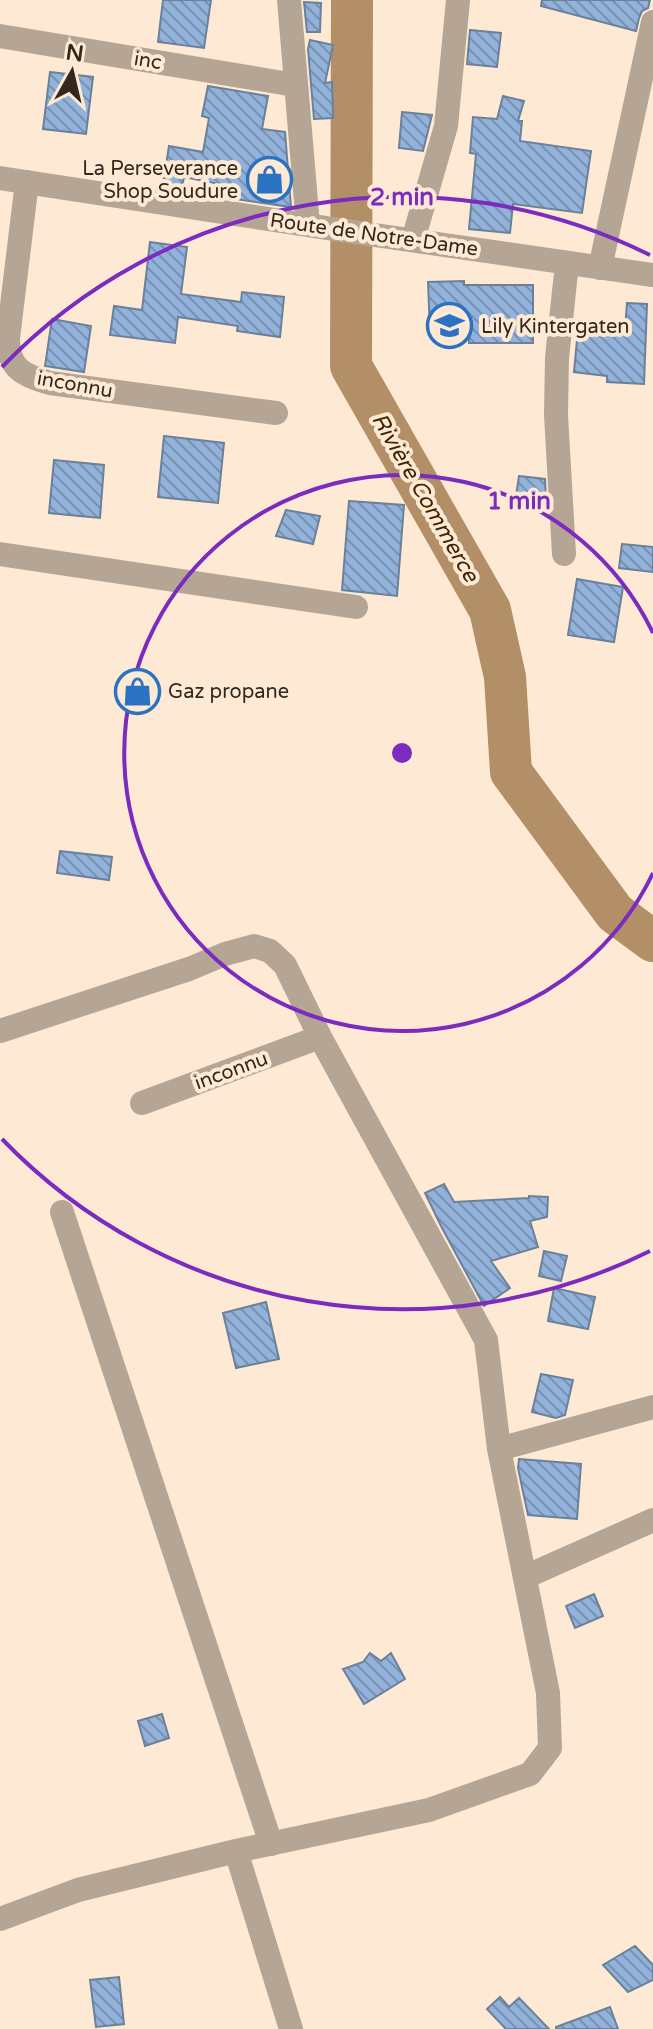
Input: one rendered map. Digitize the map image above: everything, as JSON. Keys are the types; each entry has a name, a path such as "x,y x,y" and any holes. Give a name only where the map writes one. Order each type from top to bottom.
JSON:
{"street":[{"path":"289,0 308,225"},
{"path":"401,239 446,126 458,0"},
{"path":"600,268 653,22"},
{"name":"inc","path":"0,36 295,85"},
{"name":"Route de Notre-Dame","path":"0,178 653,275"},
{"name":"inconnu","path":"27,182 8,338 8,355 16,366 29,377 50,383 276,413"},
{"path":"564,554 556,415 557,358 567,263"},
{"path":"0,554 356,607"},
{"path":"0,1031 254,946 270,951 285,965 320,1037 486,1340 499,1449 548,1693 550,1748 530,1774 429,1810 236,1851 78,1890 0,1919"},
{"name":"inconnu","path":"142,1103 320,1037"},
{"path":"62,1212 271,1844"},
{"path":"499,1449 653,1407"},
{"path":"525,1577 653,1520"},
{"path":"236,1851 291,2029"}],"building":[{"path":"163,0 211,0 204,48 158,42"},
{"path":"542,0 650,0 648,8 642,11 636,31 541,6"},
{"path":"304,2 321,3 320,32 307,32"},
{"path":"470,30 501,33 497,67 467,64"},
{"path":"310,40 333,45 325,83 332,82 333,118 314,119 308,49"},
{"path":"50,72 93,77 86,134 43,129"},
{"path":"208,86 268,96 262,129 285,132 291,207 228,198 229,186 184,177 182,187 163,184 169,146 203,152 209,118 202,116"},
{"path":"503,96 524,101 518,121 522,121 520,141 591,151 582,213 513,204 510,233 469,229 476,154 470,153 473,117 497,119"},
{"path":"402,112 432,115 423,151 399,148"},
{"path":"150,242 187,247 181,294 241,302 242,292 284,297 280,337 237,331 238,326 178,317 175,343 110,335 114,306 142,310"},
{"path":"464,281 464,285 533,285 533,343 469,343 469,331 430,332 428,282"},
{"path":"627,303 647,304 644,384 607,382 607,376 574,372 578,329 592,330 593,325 625,329"},
{"path":"52,319 91,326 84,372 45,366"},
{"path":"164,436 224,443 218,503 158,497"},
{"path":"54,460 104,465 100,518 49,513"},
{"path":"519,476 545,479 546,500 516,496"},
{"path":"349,501 404,505 397,596 342,590"},
{"path":"286,510 320,516 313,544 276,536"},
{"path":"622,544 653,547 653,572 619,568"},
{"path":"577,579 623,587 614,642 568,635"},
{"path":"60,851 112,857 109,880 57,873"},
{"path":"444,1184 454,1202 548,1197 547,1217 530,1221 538,1247 491,1261 510,1288 484,1306 425,1193"},
{"path":"544,1251 567,1256 561,1281 539,1276"},
{"path":"554,1288 595,1297 588,1329 548,1321"},
{"path":"266,1302 279,1359 236,1368 223,1313"},
{"path":"541,1374 573,1380 565,1415 556,1418 532,1412"},
{"path":"519,1459 581,1464 577,1519 528,1515 518,1468"},
{"path":"594,1594 603,1616 575,1628 566,1606"},
{"path":"370,1653 381,1661 391,1653 405,1679 364,1704 343,1669 363,1662"},
{"path":"162,1714 169,1738 145,1746 138,1721"},
{"path":"635,1946 653,1965 653,1980 628,1992 603,1965"},
{"path":"119,1977 124,2024 96,2027 90,1980"},
{"path":"500,1997 509,2007 519,1998 549,2029 506,2029 487,2009"},
{"path":"610,2007 618,2029 556,2029 556,2027"}],"waterway":[{"name":"Rivière Commerce","path":"352,0 351,366 490,610 505,677 511,772 615,913 653,941"}],"place":[{"name":"La Perseverance Shop Soudure","path":"269,179"},
{"name":"Lily Kintergaten","path":"450,326"},
{"name":"Gaz propane","path":"137,691"}]}
